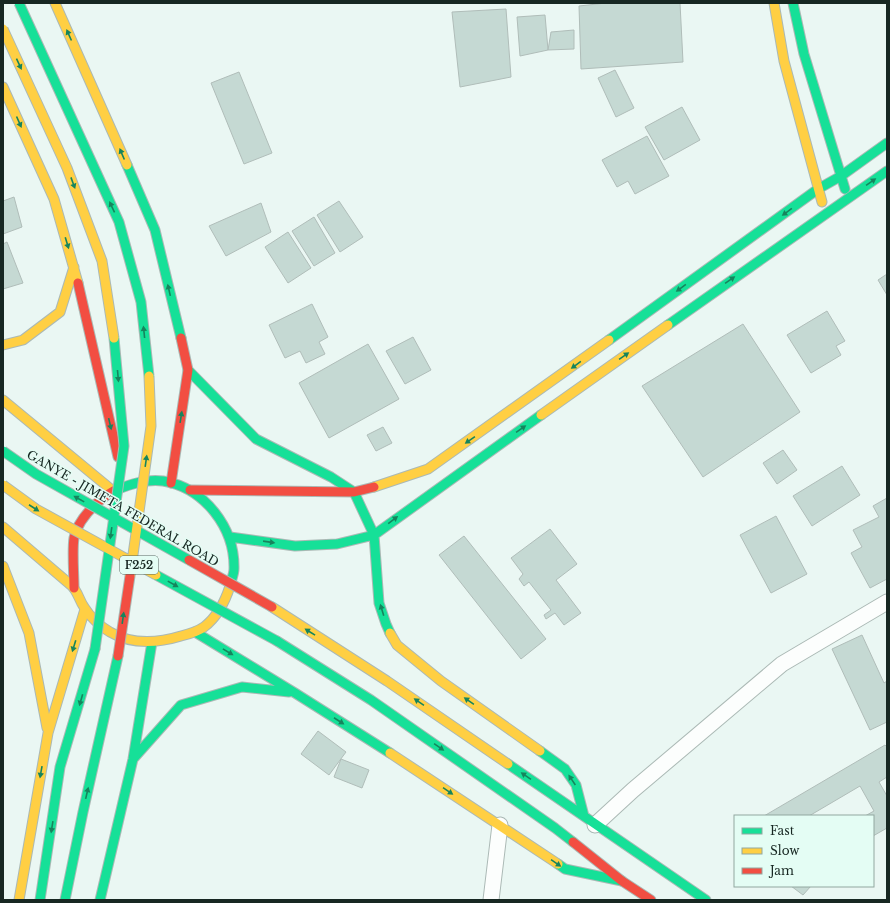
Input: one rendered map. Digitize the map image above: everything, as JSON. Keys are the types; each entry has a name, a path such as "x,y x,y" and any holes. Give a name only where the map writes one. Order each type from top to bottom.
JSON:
{"main road":[{"path":"19,3 119,222 141,302 150,383 151,426 118,656 65,900"},
{"path":"55,3 155,230 188,370 171,483"},
{"path":"774,3 784,61 818,189 826,213"},
{"path":"793,3 804,54 848,198"},
{"path":"3,29 68,168 102,261 113,326 124,446 95,649 60,767 40,900"},
{"path":"3,87 54,199 74,266 125,485"},
{"path":"190,490 354,492 382,485 428,469 556,379 818,189 841,176 887,143"},
{"path":"230,537 295,546 337,544 374,535 406,510 887,171"},
{"path":"3,345 23,340 60,312 74,266"},
{"path":"188,370 256,439 332,477 354,492 374,535 379,603 386,624 397,645 441,681 565,769 576,785 590,821"},
{"path":"3,400 113,491"},
{"name":"GANYE - JIMETA FEDERAL ROAD","path":"3,451 36,474 272,607 387,681 706,900"},
{"name":"GANYE - JIMETA FEDERAL ROAD","path":"74,588 74,536 89,510 113,491 125,485 156,481 171,483 190,490 208,502 221,518 230,537 234,557 234,572 229,592 218,611 204,626 195,632"},
{"name":"F252","path":"3,485 36,509 277,641 371,700 555,828 622,881"},
{"path":"3,527 74,588 85,609 100,625 119,637 140,643 174,639 195,632 295,693 438,784 565,869 622,881 651,900"},
{"path":"3,566 29,633 48,733"},
{"path":"19,900 48,733 85,609"},
{"path":"100,900 133,759 152,642"},
{"path":"133,759 180,705 242,687 295,693"}],"street":[{"path":"590,821 633,790 782,664 887,602"},
{"path":"491,900 500,826"}],"building":[{"path":"606,3 680,3 683,62 581,69 579,6"},
{"path":"506,9 511,77 460,87 452,12"},
{"path":"545,15 548,50 520,56 517,17"},
{"path":"574,30 574,49 548,50 551,32"},
{"path":"615,70 634,108 616,117 598,78"},
{"path":"239,72 272,153 244,164 211,83"},
{"path":"682,107 700,140 664,160 645,127"},
{"path":"647,136 669,176 635,194 628,181 617,187 602,160"},
{"path":"14,197 22,227 3,234 3,201"},
{"path":"339,201 363,237 340,252 317,215"},
{"path":"261,203 271,232 226,256 209,226"},
{"path":"314,217 335,253 314,266 292,231"},
{"path":"288,232 311,268 288,283 265,247"},
{"path":"7,242 23,283 3,289 3,244"},
{"path":"887,274 887,295 878,280"},
{"path":"312,304 328,337 319,342 325,354 306,363 300,351 285,358 269,325"},
{"path":"827,311 845,341 836,346 841,355 811,373 787,335"},
{"path":"743,324 800,412 703,477 642,386"},
{"path":"413,337 431,370 405,384 386,351"},
{"path":"368,344 399,399 329,438 299,383"},
{"path":"383,427 392,443 376,451 367,435"},
{"path":"783,450 797,470 777,484 763,463"},
{"path":"842,466 860,495 812,526 793,496"},
{"path":"887,498 887,579 870,588 851,553 862,547 853,530 879,517 873,506"},
{"path":"776,516 807,574 771,593 740,535"},
{"path":"550,529 577,564 556,580 581,613 564,625 555,613 546,619 544,615 551,610 529,582 524,586 519,579 523,574 511,558"},
{"path":"464,536 546,639 521,659 439,555"},
{"path":"862,635 884,683 887,681 887,722 870,730 832,649"},
{"path":"318,731 346,752 329,775 301,754"},
{"path":"885,745 887,747 887,777 879,782 887,796 887,828 874,835 874,815 867,815 874,811 860,786 811,815 766,815"},
{"path":"341,759 369,770 362,788 334,777"},
{"path":"792,887 810,887 803,895"}],"traffic: fast":[{"path":"19,3 119,222 141,302 149,376"},
{"path":"793,3 804,54 845,189"},
{"path":"609,340 818,189 841,176 887,143"},
{"path":"127,165 155,230 181,338"},
{"path":"668,325 887,171"},
{"path":"95,649 124,446 114,338"},
{"path":"188,370 256,439 331,477 354,492 374,535 379,603 390,633"},
{"path":"230,537 295,546 337,544 374,535 541,415"},
{"path":"3,451 36,474 189,560"},
{"path":"116,490 139,482 163,481 178,485 192,492 204,501 215,512 229,539 233,554 234,569 230,586"},
{"path":"156,575 277,641"},
{"path":"195,632 390,753"},
{"path":"277,641 371,700 573,842"},
{"path":"100,900 133,759 152,642"},
{"path":"40,900 60,767 95,649"},
{"path":"65,900 118,656"},
{"path":"133,759 181,705 242,687 289,692"},
{"path":"540,751 565,769 576,785 584,816"},
{"path":"508,764 706,900"},
{"path":"558,864 565,869 622,881"}],"traffic: slow":[{"path":"55,3 127,165"},
{"path":"774,3 784,61 822,202"},
{"path":"3,29 67,168 102,261 114,338"},
{"path":"3,87 54,199 78,283"},
{"path":"3,345 23,340 60,312 74,267"},
{"path":"541,415 668,325"},
{"path":"374,487 428,469 609,340"},
{"path":"130,576 151,426 149,376"},
{"path":"3,400 113,491"},
{"path":"3,485 36,509 156,575"},
{"path":"3,527 72,586 86,611 96,621 110,632 127,639 145,642 163,640 199,630 209,623 217,614 226,598 230,586"},
{"path":"3,566 29,633 47,728"},
{"path":"272,607 387,681 508,764"},
{"path":"19,900 48,733 85,609"},
{"path":"390,633 397,645 441,681 540,751"},
{"path":"390,753 558,864"}],"traffic: jam":[{"path":"78,283 118,457"},
{"path":"171,483 188,370 181,338"},
{"path":"190,490 354,492 374,487"},
{"path":"74,588 73,543 75,533 83,518 94,506 116,490"},
{"path":"189,560 272,607"},
{"path":"118,656 130,576"},
{"path":"573,842 622,881 651,900"}]}
